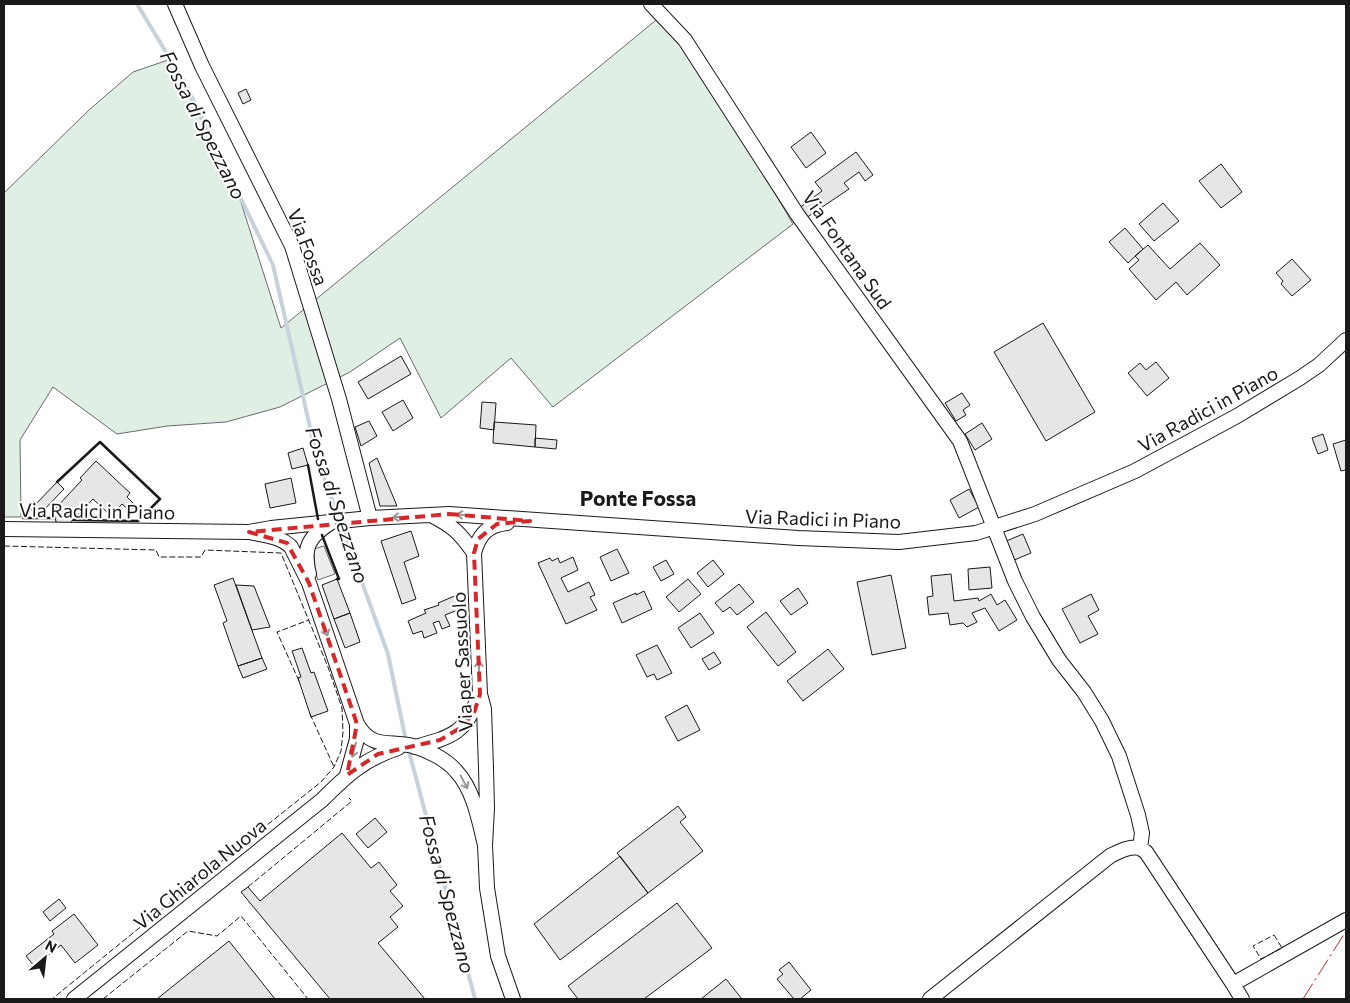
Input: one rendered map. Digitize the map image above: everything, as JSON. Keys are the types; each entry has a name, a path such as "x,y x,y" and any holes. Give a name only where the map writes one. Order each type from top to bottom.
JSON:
{"street":[{"name":"Via Fossa","path":"175,4 202,66 292,246 340,400 370,518"},
{"name":"Via Fontana Sud","path":"651,4 684,40 797,214 960,441 1015,581 1033,617 1059,660 1084,692 1102,721 1119,756 1140,824 1142,833 1140,848"},
{"name":"Via Radici in Piano","path":"4,529 248,532 271,528 323,525 370,518 449,514 798,538 899,542 976,534 1035,514 1135,471 1237,416 1300,378 1319,365 1346,340"},
{"path":"431,515 451,526 459,533 474,553"},
{"path":"474,553 478,539 486,529 497,524 530,521"},
{"path":"309,583 306,561 308,546 311,538 323,525"},
{"path":"248,532 270,536 288,543 291,547 309,583 357,724 361,732 385,748"},
{"name":"Via per Sassuolo","path":"474,553 480,694 484,709 487,808 485,845"},
{"name":"Via Ghiarola Nuova","path":"74,999 322,800 347,775 385,748 419,747 452,735 474,713 480,694"},
{"path":"347,775 357,739 357,724"},
{"path":"419,747 447,762 456,770 463,779 476,809 485,845 487,888 493,932 498,956 512,999"},
{"path":"930,999 1110,856 1134,847 1146,852 1242,999"},
{"path":"1233,984 1346,920"}],"highlighted area":[{"path":"449,514 530,521 497,524 478,539 474,553 480,694 474,713 460,728 440,740 378,754 347,775 357,724 309,583 287,543 249,532"}],"green space":[{"path":"661,16 686,42 793,224 553,407 511,358 441,418 400,338 350,372 280,407 226,422 167,426 117,434 53,387 20,440 21,517 4,517 4,193 89,110 133,72 171,59 238,193 281,328"}],"shaded area":[{"path":"324,546 335,574 318,580 315,571 314,549"}],"building":[{"path":"246,89 251,100 243,104 238,93"},
{"path":"811,132 826,153 806,168 791,147"},
{"path":"856,152 873,175 865,181 859,172 844,183 849,189 806,218 798,209 822,191 815,182"},
{"path":"1221,164 1242,192 1221,208 1199,181"},
{"path":"1163,203 1179,221 1154,241 1139,224"},
{"path":"1125,228 1143,249 1128,263 1109,242"},
{"path":"1200,243 1220,265 1187,295 1176,282 1156,300 1129,269 1139,260 1135,256 1148,245 1170,269"},
{"path":"1292,259 1311,280 1292,296 1281,284 1283,281 1276,273"},
{"path":"1043,323 1095,412 1046,441 994,352"},
{"path":"401,356 411,374 368,399 358,382"},
{"path":"1156,362 1169,378 1147,396 1128,373 1140,363 1146,370"},
{"path":"962,393 970,405 963,410 966,415 956,421 945,403"},
{"path":"403,400 413,418 393,431 382,412"},
{"path":"482,402 496,403 494,430 480,428"},
{"path":"369,421 377,436 361,446 355,427"},
{"path":"494,422 536,425 535,447 493,443"},
{"path":"982,423 992,439 975,450 965,434"},
{"path":"1323,434 1328,450 1318,454 1312,438"},
{"path":"535,438 557,440 556,449 535,447"},
{"path":"1346,440 1346,470 1341,471 1333,444"},
{"path":"303,448 308,465 292,469 288,453"},
{"path":"377,458 397,506 380,506 369,463"},
{"path":"96,461 130,493 127,497 135,505 130,511 122,504 111,516 93,499 68,525 56,522 54,510 82,480 80,478"},
{"path":"291,478 296,503 270,508 265,484"},
{"path":"57,482 64,489 41,513 34,506"},
{"path":"969,489 979,507 959,518 950,500"},
{"path":"411,531 419,556 404,562 416,599 402,604 381,541"},
{"path":"1023,534 1031,553 1012,561 1004,542"},
{"path":"617,549 629,573 611,581 600,557"},
{"path":"573,557 578,570 561,578 568,592 589,582 595,595 590,597 597,610 566,624 538,563 550,558 552,561 558,558 560,563"},
{"path":"666,560 674,574 661,581 653,567"},
{"path":"713,560 724,574 708,587 697,573"},
{"path":"990,567 992,588 969,590 968,569"},
{"path":"951,574 954,601 978,598 979,601 991,594 997,605 1005,600 1017,620 999,631 985,608 972,613 977,622 967,627 963,623 950,625 948,613 929,615 927,597 933,596 931,576"},
{"path":"891,575 906,648 872,655 857,582"},
{"path":"233,578 262,658 238,666 223,623 227,621 214,585"},
{"path":"337,579 350,613 334,619 322,585"},
{"path":"688,579 701,594 679,612 666,597"},
{"path":"739,584 754,602 737,615 730,607 723,612 715,603"},
{"path":"236,585 254,586 270,627 252,630"},
{"path":"798,588 808,603 791,615 780,601"},
{"path":"644,591 652,609 622,623 613,603"},
{"path":"1091,594 1099,610 1088,616 1098,634 1080,643 1062,609"},
{"path":"457,595 463,608 445,615 450,626 442,629 439,621 433,623 437,633 424,638 422,631 413,634 408,621 426,613 424,610 439,605 438,603"},
{"path":"766,612 796,652 778,666 747,627"},
{"path":"350,613 360,642 345,648 334,619"},
{"path":"700,613 714,633 691,648 678,628"},
{"path":"657,645 672,673 657,680 654,674 647,677 636,655"},
{"path":"302,648 311,673 314,672 328,711 311,717 298,678 301,677 292,651"},
{"path":"828,649 844,669 803,701 787,681"},
{"path":"714,652 721,663 709,670 702,659"},
{"path":"262,658 267,669 243,678 238,666"},
{"path":"687,705 700,730 678,741 665,717"},
{"path":"678,806 686,817 680,822 703,851 648,893 617,853"},
{"path":"375,818 387,832 368,848 356,834"},
{"path":"342,833 371,868 379,862 397,885 390,891 403,906 390,917 398,927 378,943 425,999 330,999 241,892 248,887 260,901"},
{"path":"620,856 648,893 560,960 534,924"},
{"path":"59,899 66,908 50,921 43,912"},
{"path":"677,903 712,948 644,999 578,999 568,986"},
{"path":"74,914 98,945 75,963 61,945 34,966 26,956 54,934 52,931"},
{"path":"229,941 275,999 157,999"},
{"path":"789,962 811,990 800,999 794,999 777,979 783,974 779,970"},
{"path":"726,979 742,999 701,999"}],"waterway":[{"name":"Fossa di Spezzano","path":"137,4 187,87 273,265 317,458 388,654 406,741"},
{"name":"Fossa di Spezzano","path":"408,748 475,999"}],"fence":[{"path":"4,546 156,550 159,557 201,557 205,550 281,553 328,667 342,708 343,732 341,751 334,767 321,782 52,999"},
{"path":"299,681 277,632 309,620"},
{"path":"310,714 334,767"},
{"path":"248,887 352,801 349,798"},
{"path":"103,999 188,931 217,936 241,916 308,999"},
{"path":"1274,935 1282,948 1261,959 1253,946 1274,935"}],"wall":[{"path":"57,482 100,442 160,499 138,521 73,520"},
{"path":"308,465 318,519"},
{"path":"34,506 23,518 55,518"},
{"path":"322,535 339,579 337,579"}],"power":[{"path":"1303,999 1346,931"}],"district":[{"name":"Ponte Fossa","path":"638,499"}]}
